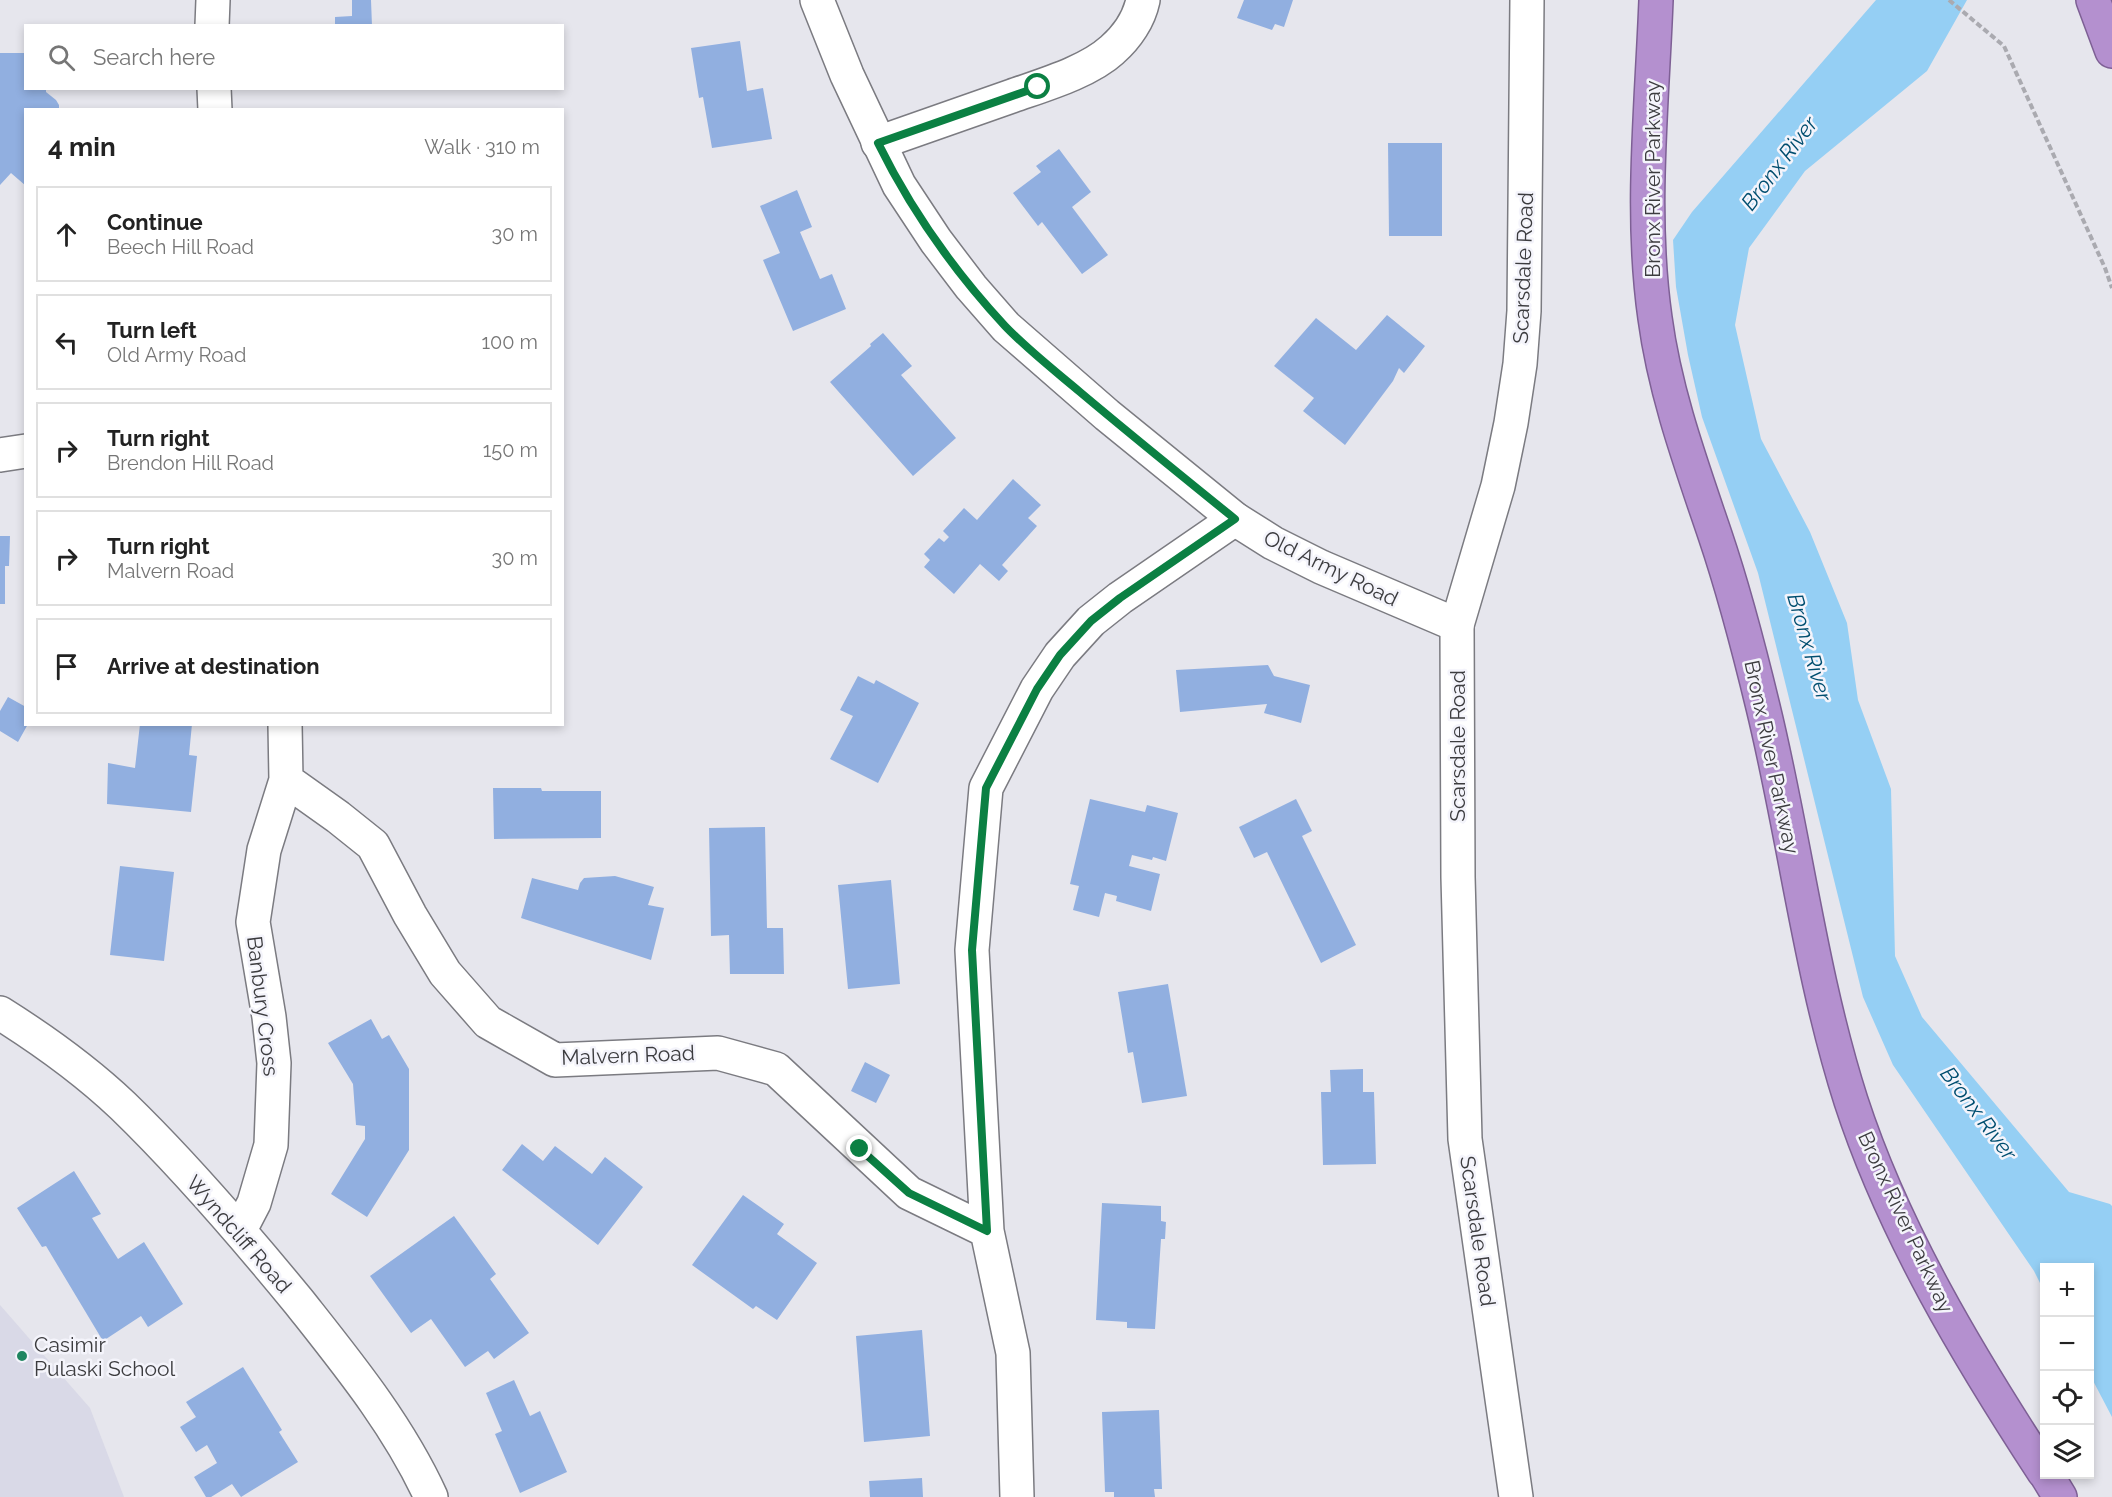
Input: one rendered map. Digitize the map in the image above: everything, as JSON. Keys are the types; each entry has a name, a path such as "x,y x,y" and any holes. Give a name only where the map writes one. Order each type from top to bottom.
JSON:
{"highway":[{"name":"Bronx River Parkway","path":"1656,0 1648,227 1651,288 1660,352 1676,413 1716,538 1754,671 1779,778 1813,953 1833,1038 1861,1129 1900,1220 1961,1336 2040,1465"},
{"path":"2093,0 2112,51"},
{"name":"Bronx River Parkway","path":"2049,1479 2060,1497"}],"street":[{"path":"212,24 213,0"},
{"name":"Old Army Road","path":"817,0 878,143 899,184 936,241 971,287 1006,327 1099,408 1235,519 1273,543 1321,567 1457,625"},
{"path":"878,143 1038,87 1090,64 1111,51 1127,34 1143,0"},
{"name":"Scarsdale Road","path":"1516,1497 1465,1139 1458,877 1457,625 1498,486 1520,364 1524,311 1527,0"},
{"path":"214,90 215,108"},
{"path":"0,455 24,451"},
{"path":"1017,1497 1013,1353 987,1231 972,950 986,788 1037,689 1060,655 1091,621 1120,598 1235,519"},
{"path":"285,726 286,780"},
{"name":"Malvern Road","path":"286,780 373,845 410,915 445,973 488,1022 555,1060 718,1053 776,1069 909,1193 987,1231"},
{"name":"Banbury Cross","path":"240,1230 254,1203 271,1145 274,1063 253,921 264,850 286,780"},
{"name":"Wyndcliff Road","path":"0,1013 63,1056 122,1106 240,1230 362,1380 416,1464 431,1497"}],"path":[{"path":"1949,0 2004,46 2112,288"}],"shaded area":[{"name":"Casimir Pulaski School","path":"0,1305 90,1408 124,1497 0,1497"}],"water":[{"name":"Bronx River","path":"1876,0 1967,0 1927,71 1805,171 1749,248 1735,325 1761,439 1810,532 1847,623 1858,700 1891,789 1895,956 1922,1017 2069,1192 2112,1206 2112,1417 2094,1383 2094,1263 2040,1263 2040,1283 1893,1065 1863,997 1758,573 1702,417 1688,355 1676,287 1673,240 1692,212"}],"building":[{"path":"352,0 371,0 372,24 335,24 335,17 352,16"},
{"path":"1244,0 1293,0 1284,27 1275,24 1272,30 1237,18"},
{"path":"740,41 747,91 763,88 772,139 712,148 703,97 699,98 691,48"},
{"path":"0,53 24,53 24,90 46,90 56,100 59,108 24,108 24,184 11,173 0,185"},
{"path":"1388,143 1442,143 1442,236 1389,236"},
{"path":"1059,149 1091,192 1072,207 1108,255 1082,274 1042,222 1038,226 1013,193 1041,172 1036,166"},
{"path":"797,190 812,227 800,232 820,279 832,274 846,309 793,331 763,260 780,253 760,206"},
{"path":"1387,315 1425,346 1404,373 1399,368 1393,381 1345,445 1303,411 1314,398 1274,366 1316,318 1356,350"},
{"path":"883,333 912,366 901,375 956,438 913,476 830,382"},
{"path":"1013,479 1041,505 1028,518 1037,526 1002,565 1008,571 999,581 980,564 954,594 924,567 930,560 924,554 939,538 944,542 949,537 943,531 964,508 977,520"},
{"path":"0,536 10,536 9,566 5,566 5,604 0,604"},
{"path":"1268,665 1274,676 1310,685 1301,723 1264,713 1267,704 1180,712 1176,670"},
{"path":"858,676 874,684 876,680 919,703 878,783 830,759 853,716 840,710"},
{"path":"8,697 24,706 24,726 27,726 18,742 0,731 0,711"},
{"path":"140,726 192,726 189,755 197,756 191,812 107,804 108,763 135,768"},
{"path":"493,788 601,791 601,838 494,839"},
{"path":"1090,799 1145,812 1147,805 1178,813 1166,861 1132,855 1129,866 1160,874 1151,911 1116,901 1117,896 1105,893 1099,917 1073,910 1079,886 1070,884"},
{"path":"1296,799 1312,831 1302,836 1356,945 1321,963 1267,852 1254,858 1239,827"},
{"path":"765,827 767,928 783,928 784,974 730,974 729,935 711,936 709,828"},
{"path":"120,866 174,872 164,961 110,955"},
{"path":"615,876 654,887 648,905 664,908 651,960 521,918 532,878 578,890 584,878"},
{"path":"891,880 900,984 848,989 838,885"},
{"path":"1168,984 1187,1096 1142,1103 1133,1052 1128,1053 1118,992"},
{"path":"371,1019 382,1039 389,1035 409,1069 409,1150 367,1217 331,1194 365,1139 365,1126 356,1125 353,1084 328,1043"},
{"path":"865,1062 890,1075 876,1103 851,1091"},
{"path":"1363,1069 1363,1092 1374,1092 1376,1164 1323,1165 1321,1092 1331,1092 1330,1070"},
{"path":"522,1144 543,1161 555,1146 592,1174 605,1157 643,1187 598,1245 502,1170"},
{"path":"74,1171 101,1214 92,1218 118,1259 144,1242 183,1304 148,1327 141,1316 103,1341 46,1246 42,1247 17,1208"},
{"path":"743,1195 784,1224 777,1234 817,1263 777,1320 756,1306 753,1309 692,1265"},
{"path":"1102,1203 1161,1206 1161,1221 1166,1222 1165,1239 1161,1239 1155,1329 1127,1328 1127,1322 1096,1320"},
{"path":"454,1216 496,1274 490,1279 529,1333 494,1359 488,1351 465,1367 431,1319 411,1333 370,1276"},
{"path":"922,1330 930,1436 864,1442 856,1336"},
{"path":"243,1367 282,1430 279,1432 298,1462 241,1497 232,1484 211,1497 206,1497 194,1477 217,1463 207,1445 196,1452 180,1427 196,1417 186,1402"},
{"path":"514,1380 530,1416 540,1411 567,1472 520,1493 495,1434 502,1431 486,1393"},
{"path":"1159,1410 1162,1489 1154,1489 1155,1497 1114,1497 1114,1492 1105,1492 1102,1412"},
{"path":"922,1478 923,1497 870,1497 869,1481"}],"place":[{"name":"Casimir Pulaski School","path":"22,1356"}],"route":[{"path":"860,1149 909,1193 987,1231 972,950 986,788 1037,689 1060,655 1091,621 1120,598 1235,519 1107,415 1006,327 971,287 936,241 899,184 878,143 1038,87"}]}
